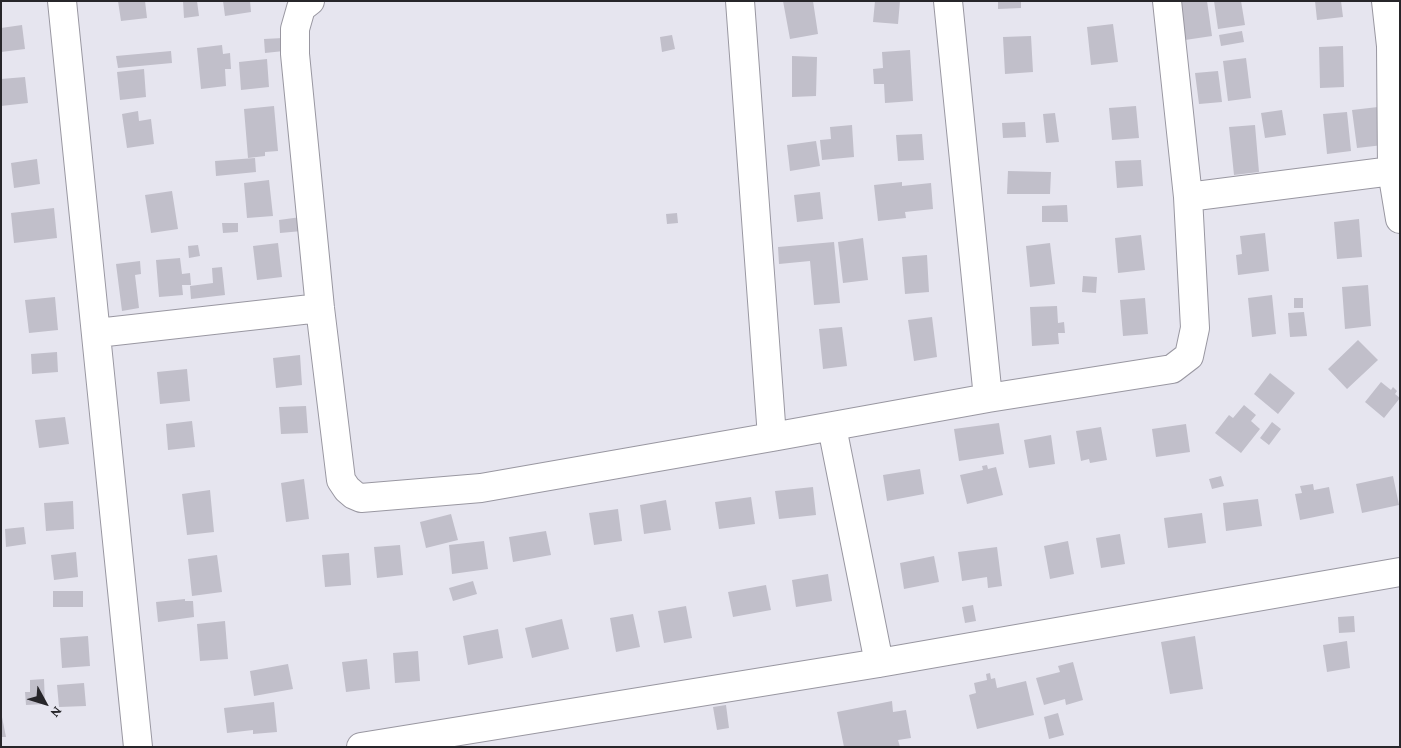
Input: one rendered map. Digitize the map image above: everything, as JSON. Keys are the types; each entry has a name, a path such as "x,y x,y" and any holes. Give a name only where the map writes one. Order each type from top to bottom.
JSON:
{"street":[{"path":"62,1 138,747"},
{"path":"310,1 302,8 295,29 295,54 320,308 341,480 347,489 361,498 481,488 988,398 1172,369 1189,356 1195,328 1188,197 1167,1"},
{"path":"740,1 772,437"},
{"path":"948,1 988,398"},
{"path":"1386,1 1396,46 1392,171 1400,219"},
{"path":"1188,197 1392,171"},
{"path":"97,333 320,308"},
{"path":"832,427 879,663"},
{"path":"361,747 879,663 1400,572"}],"building":[{"path":"118,1 145,1 147,18 121,21"},
{"path":"183,1 197,1 199,16 184,18"},
{"path":"223,1 250,1 251,12 225,16"},
{"path":"783,1 813,1 818,34 790,39"},
{"path":"875,1 900,1 898,24 873,22"},
{"path":"998,1 1021,1 1021,8 998,9"},
{"path":"1207,1 1212,36 1185,40 1179,2"},
{"path":"1214,1 1241,1 1245,25 1218,29"},
{"path":"1315,1 1341,1 1343,17 1317,20"},
{"path":"1113,24 1118,62 1091,65 1087,27"},
{"path":"22,25 25,49 1,52 1,28"},
{"path":"1242,31 1244,42 1221,46 1219,35"},
{"path":"672,35 675,49 662,52 660,37"},
{"path":"1031,36 1033,72 1005,74 1003,37"},
{"path":"283,38 284,51 265,53 264,39"},
{"path":"222,45 223,54 230,53 231,69 225,69 226,86 201,89 197,48"},
{"path":"1343,46 1344,87 1320,88 1319,47"},
{"path":"910,50 913,101 885,103 884,84 874,84 873,69 883,68 882,52"},
{"path":"171,51 172,63 118,68 116,56"},
{"path":"792,56 817,57 816,96 792,97"},
{"path":"1246,58 1251,98 1228,101 1223,61"},
{"path":"267,59 269,87 241,90 239,62"},
{"path":"144,69 146,97 120,100 117,72"},
{"path":"1218,71 1222,102 1199,104 1195,73"},
{"path":"25,77 28,103 1,106 1,79"},
{"path":"274,106 278,151 265,152 265,156 248,158 244,109"},
{"path":"1136,106 1139,138 1112,140 1109,108"},
{"path":"1378,107 1383,145 1357,148 1352,110"},
{"path":"1282,110 1286,135 1265,138 1261,113"},
{"path":"138,111 139,121 151,119 154,144 127,148 122,114"},
{"path":"1347,112 1351,151 1327,154 1323,114"},
{"path":"1055,113 1059,142 1046,143 1043,114"},
{"path":"1025,122 1026,137 1003,138 1002,123"},
{"path":"852,125 854,157 822,160 820,140 831,139 830,127"},
{"path":"1255,125 1259,172 1234,175 1229,127"},
{"path":"922,134 924,160 898,161 896,135"},
{"path":"816,141 820,166 790,171 787,145"},
{"path":"255,158 256,172 216,176 215,161"},
{"path":"37,159 40,184 14,188 11,163"},
{"path":"1141,160 1143,186 1117,188 1115,161"},
{"path":"1008,171 1051,172 1050,194 1007,194"},
{"path":"269,180 273,216 247,218 244,183"},
{"path":"902,182 902,186 931,183 933,209 905,212 906,218 878,221 874,185"},
{"path":"172,191 178,229 151,233 145,195"},
{"path":"820,192 823,219 797,222 794,195"},
{"path":"1067,205 1068,222 1042,222 1042,206"},
{"path":"54,208 57,238 14,243 11,213"},
{"path":"677,213 678,223 667,224 666,214"},
{"path":"301,217 302,231 280,233 279,220"},
{"path":"1359,219 1362,257 1337,259 1334,222"},
{"path":"222,223 238,223 238,232 223,233"},
{"path":"1265,233 1269,271 1238,275 1236,255 1242,254 1240,236"},
{"path":"1141,235 1145,270 1118,273 1115,238"},
{"path":"863,238 868,280 843,283 838,242"},
{"path":"834,242 840,303 814,305 810,261 779,264 778,247"},
{"path":"278,243 282,277 257,280 253,246"},
{"path":"1050,243 1055,284 1030,287 1026,246"},
{"path":"198,245 200,256 189,258 188,246"},
{"path":"927,255 929,292 905,294 902,257"},
{"path":"180,258 182,274 190,273 191,285 182,285 183,295 159,297 156,260"},
{"path":"140,261 141,274 135,275 139,308 122,311 116,264"},
{"path":"222,267 225,295 191,299 190,286 213,283 212,268"},
{"path":"1083,276 1097,277 1096,293 1082,292"},
{"path":"1368,285 1371,326 1345,329 1342,287"},
{"path":"1272,295 1276,334 1252,337 1248,298"},
{"path":"55,297 58,330 29,333 25,300"},
{"path":"1145,298 1148,334 1123,336 1120,300"},
{"path":"1294,298 1303,298 1303,308 1294,308"},
{"path":"1057,306 1058,323 1064,322 1065,333 1058,333 1059,344 1032,346 1030,307"},
{"path":"1304,312 1307,336 1290,337 1288,313"},
{"path":"932,317 937,357 914,361 908,320"},
{"path":"842,327 847,366 823,369 819,329"},
{"path":"1358,340 1378,360 1347,389 1328,369"},
{"path":"57,352 58,372 32,374 31,354"},
{"path":"300,355 302,385 276,388 273,358"},
{"path":"187,369 190,401 160,404 157,372"},
{"path":"1270,373 1295,393 1278,414 1254,394"},
{"path":"1381,382 1391,390 1393,387 1397,391 1395,394 1400,398 1384,418 1365,402"},
{"path":"1244,405 1256,415 1251,421 1260,429 1241,453 1215,433 1229,415 1233,418"},
{"path":"306,406 308,433 281,434 279,407"},
{"path":"65,417 69,444 39,448 35,420"},
{"path":"192,421 195,447 168,450 166,424"},
{"path":"1272,422 1281,429 1269,445 1260,438"},
{"path":"999,423 1004,454 959,461 954,429"},
{"path":"1186,424 1190,452 1156,457 1152,429"},
{"path":"1101,427 1107,460 1090,463 1089,459 1081,461 1076,431"},
{"path":"1051,435 1055,464 1029,468 1024,440"},
{"path":"987,465 988,469 996,467 1003,495 967,504 960,475 983,470 982,466"},
{"path":"920,469 924,494 887,501 883,475"},
{"path":"1221,476 1224,486 1212,489 1209,479"},
{"path":"1393,476 1399,505 1362,513 1356,484"},
{"path":"304,479 309,519 286,522 281,483"},
{"path":"1313,484 1314,490 1329,487 1334,513 1300,520 1295,494 1302,493 1300,486"},
{"path":"813,487 816,515 779,519 775,491"},
{"path":"210,490 214,532 187,535 182,494"},
{"path":"751,497 755,524 719,529 715,502"},
{"path":"1258,499 1262,526 1226,531 1223,503"},
{"path":"666,500 671,530 644,534 640,505"},
{"path":"73,501 74,529 46,531 44,503"},
{"path":"618,509 622,541 594,545 589,513"},
{"path":"1202,513 1206,543 1168,548 1164,518"},
{"path":"451,514 458,540 426,548 420,522"},
{"path":"24,527 26,544 6,547 5,529"},
{"path":"546,531 551,555 513,562 509,537"},
{"path":"1120,534 1125,564 1101,568 1096,538"},
{"path":"484,541 488,569 452,574 449,545"},
{"path":"1068,541 1074,574 1050,579 1044,546"},
{"path":"400,545 403,575 377,578 374,547"},
{"path":"997,547 1002,586 988,588 987,577 962,581 958,552"},
{"path":"76,552 78,577 54,580 51,555"},
{"path":"349,553 351,585 325,587 322,555"},
{"path":"217,555 222,592 192,596 188,559"},
{"path":"934,556 939,582 904,589 900,563"},
{"path":"828,574 832,601 796,607 792,580"},
{"path":"473,581 477,594 453,601 449,588"},
{"path":"766,585 771,610 733,617 728,592"},
{"path":"53,591 83,591 83,607 53,607"},
{"path":"185,599 185,601 193,601 194,617 158,622 156,602"},
{"path":"973,605 976,621 965,623 962,607"},
{"path":"686,606 692,638 664,643 658,611"},
{"path":"633,614 640,647 616,652 610,618"},
{"path":"1354,616 1355,632 1339,633 1338,617"},
{"path":"562,619 569,649 532,658 525,628"},
{"path":"225,621 228,659 200,661 197,624"},
{"path":"498,629 503,658 468,665 463,636"},
{"path":"88,636 90,666 62,668 60,638"},
{"path":"1195,636 1203,689 1170,694 1161,642"},
{"path":"1347,641 1350,668 1327,672 1323,645"},
{"path":"418,651 420,681 395,683 393,653"},
{"path":"367,659 370,689 346,692 342,662"},
{"path":"1073,662 1083,700 1066,705 1065,699 1044,705 1036,678 1060,672 1058,666"},
{"path":"288,664 293,689 254,696 250,671"},
{"path":"990,673 991,679 995,678 997,688 1026,681 1034,715 977,729 969,695 976,693 974,683 987,680 986,674"},
{"path":"44,679 45,704 26,705 25,692 30,692 30,680"},
{"path":"84,683 86,706 59,707 57,685"},
{"path":"892,701 893,712 906,710 911,738 898,740 900,747 844,747 837,712"},
{"path":"274,702 277,732 253,734 253,730 227,733 224,708"},
{"path":"726,705 729,728 717,730 713,707"},
{"path":"1,712 6,737 1,737"},
{"path":"1058,713 1064,735 1049,739 1044,717"}]}
